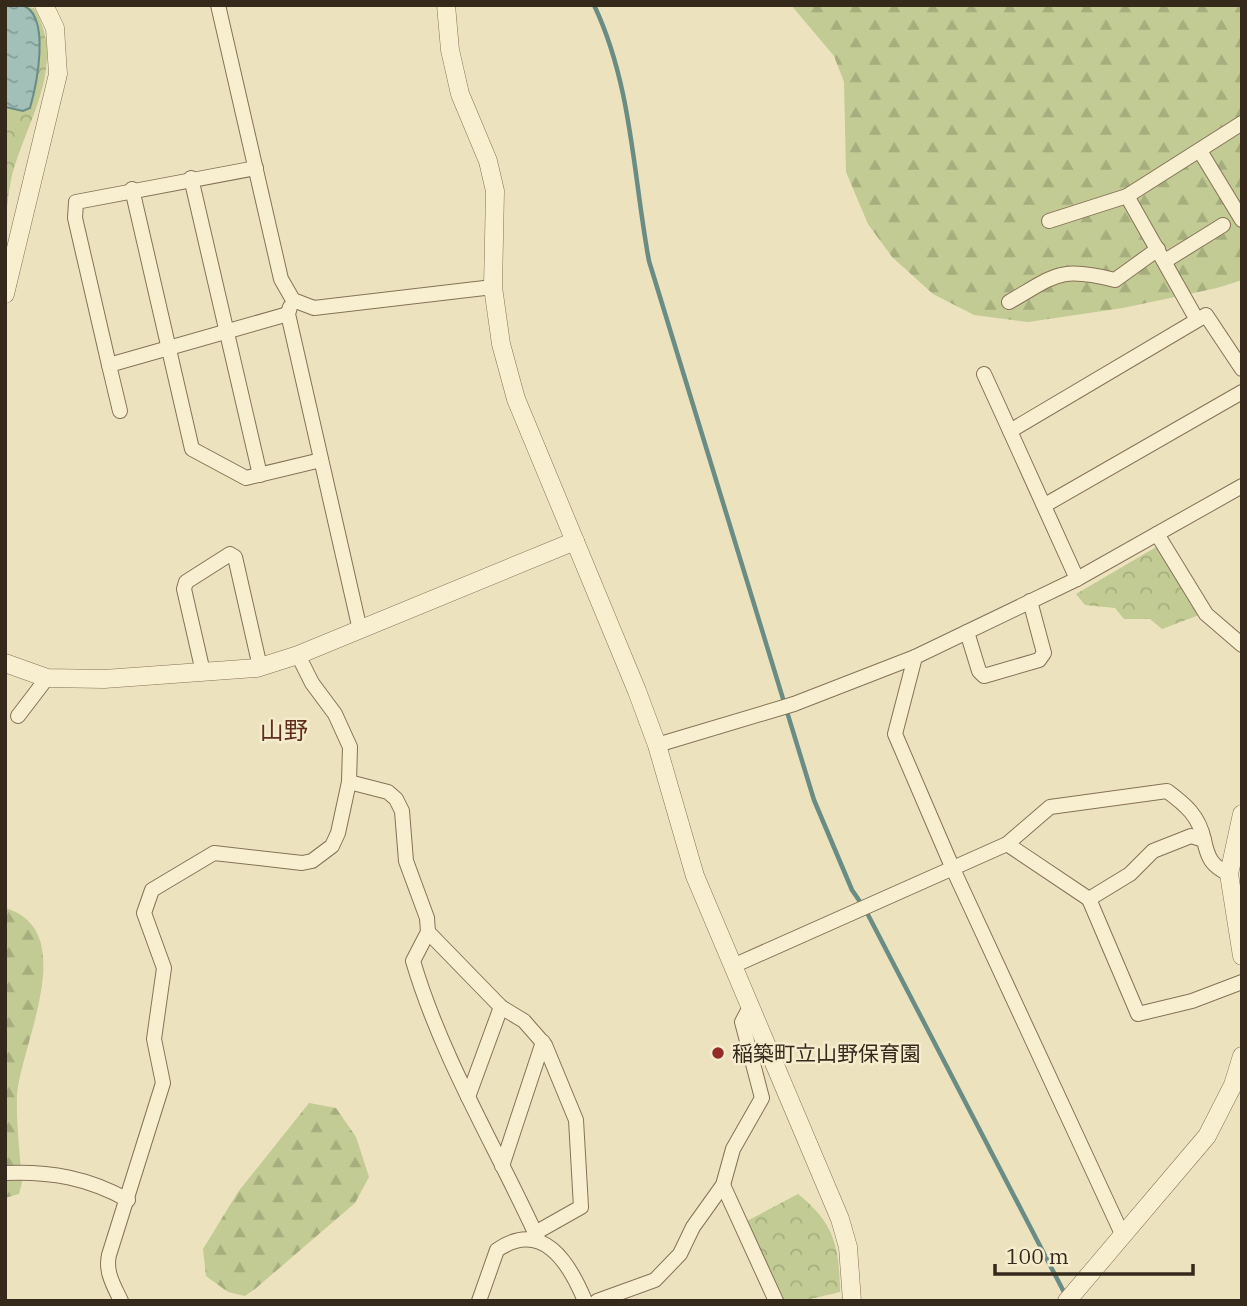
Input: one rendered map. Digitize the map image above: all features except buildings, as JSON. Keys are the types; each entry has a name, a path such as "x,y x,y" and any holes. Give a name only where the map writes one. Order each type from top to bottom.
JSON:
{"street":[{"path":"5,293 58,74 55,28 44,5"},
{"path":"218,5 281,279 293,300 314,308 494,287"},
{"path":"446,5 450,50 460,94 488,160 495,191 494,287 501,344 516,400 657,745 695,876 735,965 840,1219 848,1247 852,1301"},
{"path":"1049,221 1127,196 1242,123"},
{"path":"1200,151 1242,220"},
{"path":"120,411 75,218 76,201 191,177 256,168"},
{"path":"191,177 260,475"},
{"path":"132,190 192,449 246,478 321,460"},
{"path":"1127,196 1197,320"},
{"path":"1009,302 1055,275 1080,271 1115,280 1223,225"},
{"path":"293,300 288,314 360,630"},
{"path":"109,365 288,314"},
{"path":"1010,431 1206,315 1242,369"},
{"path":"984,374 1077,579"},
{"path":"1045,505 1242,392"},
{"path":"657,745 794,704 915,657 1077,579 1242,486"},
{"path":"1157,534 1206,614 1242,645"},
{"path":"5,663 47,678 104,679 260,667 298,655 575,541"},
{"path":"204,672 184,589 186,582 230,554 235,557 260,667"},
{"path":"967,632 979,671 984,676 993,676 1039,660 1044,653 1030,601"},
{"path":"121,1301 107,1266 163,1083 154,1039 164,968 144,913 152,890 214,853 302,863 323,856 338,833 349,782 350,747 343,727 312,683 298,655"},
{"path":"915,657 895,734 953,870 1123,1236"},
{"path":"18,716 47,678"},
{"path":"349,782 388,792 396,799 402,811 406,861 427,918 428,932 413,961 452,1064 536,1236 550,1248 576,1280 585,1301"},
{"path":"735,965 1007,844 1050,807 1167,791 1188,806 1201,824 1208,858 1214,867 1229,874"},
{"path":"1242,814 1229,874 1242,956"},
{"path":"1089,899 1130,874 1153,851 1191,836 1204,840"},
{"path":"1007,844 1089,899 1138,1014 1192,1001 1242,982"},
{"path":"428,932 501,1007 524,1021 543,1042 576,1120 581,1207 536,1236 518,1239 497,1250 479,1301"},
{"path":"597,1301 655,1280 680,1254 693,1227 723,1185 733,1149 762,1098 743,1022 751,1005"},
{"path":"468,1097 501,1007"},
{"path":"502,1166 543,1042"},
{"path":"1067,1301 1207,1136 1233,1085 1242,1056"},
{"path":"5,1173 37,1171 75,1177 128,1200"},
{"path":"723,1185 776,1301"}],"green space":[{"path":"5,5 34,8 44,30 47,51 46,73 40,95 11,180 5,224"},
{"path":"791,5 1242,5 1242,280 1123,308 1028,322 974,315 933,294 892,257 868,224 846,172 844,82 834,56"},
{"path":"1158,546 1199,615 1162,629 1150,619 1124,619 1115,608 1085,605 1076,594"},
{"path":"5,908 28,920 40,940 43,964 41,992 17,1096 22,1182 19,1194 5,1198"},
{"path":"309,1103 336,1108 356,1137 369,1177 355,1203 255,1289 245,1296 228,1292 206,1276 203,1249 238,1192"},
{"path":"798,1194 820,1215 832,1236 838,1261 840,1292 802,1301 783,1301 747,1221"}],"water":[{"path":"5,5 22,5 31,11 37,22 40,52 38,69 30,108 23,111 5,107"}],"waterway":[{"path":"594,5 607,35 624,98 649,261 814,800 852,890 865,909 1065,1294"}],"place":[{"name":"稲築町立山野保育園","path":"718,1053"}],"district":[{"name":"山野","path":"284,730"}]}
